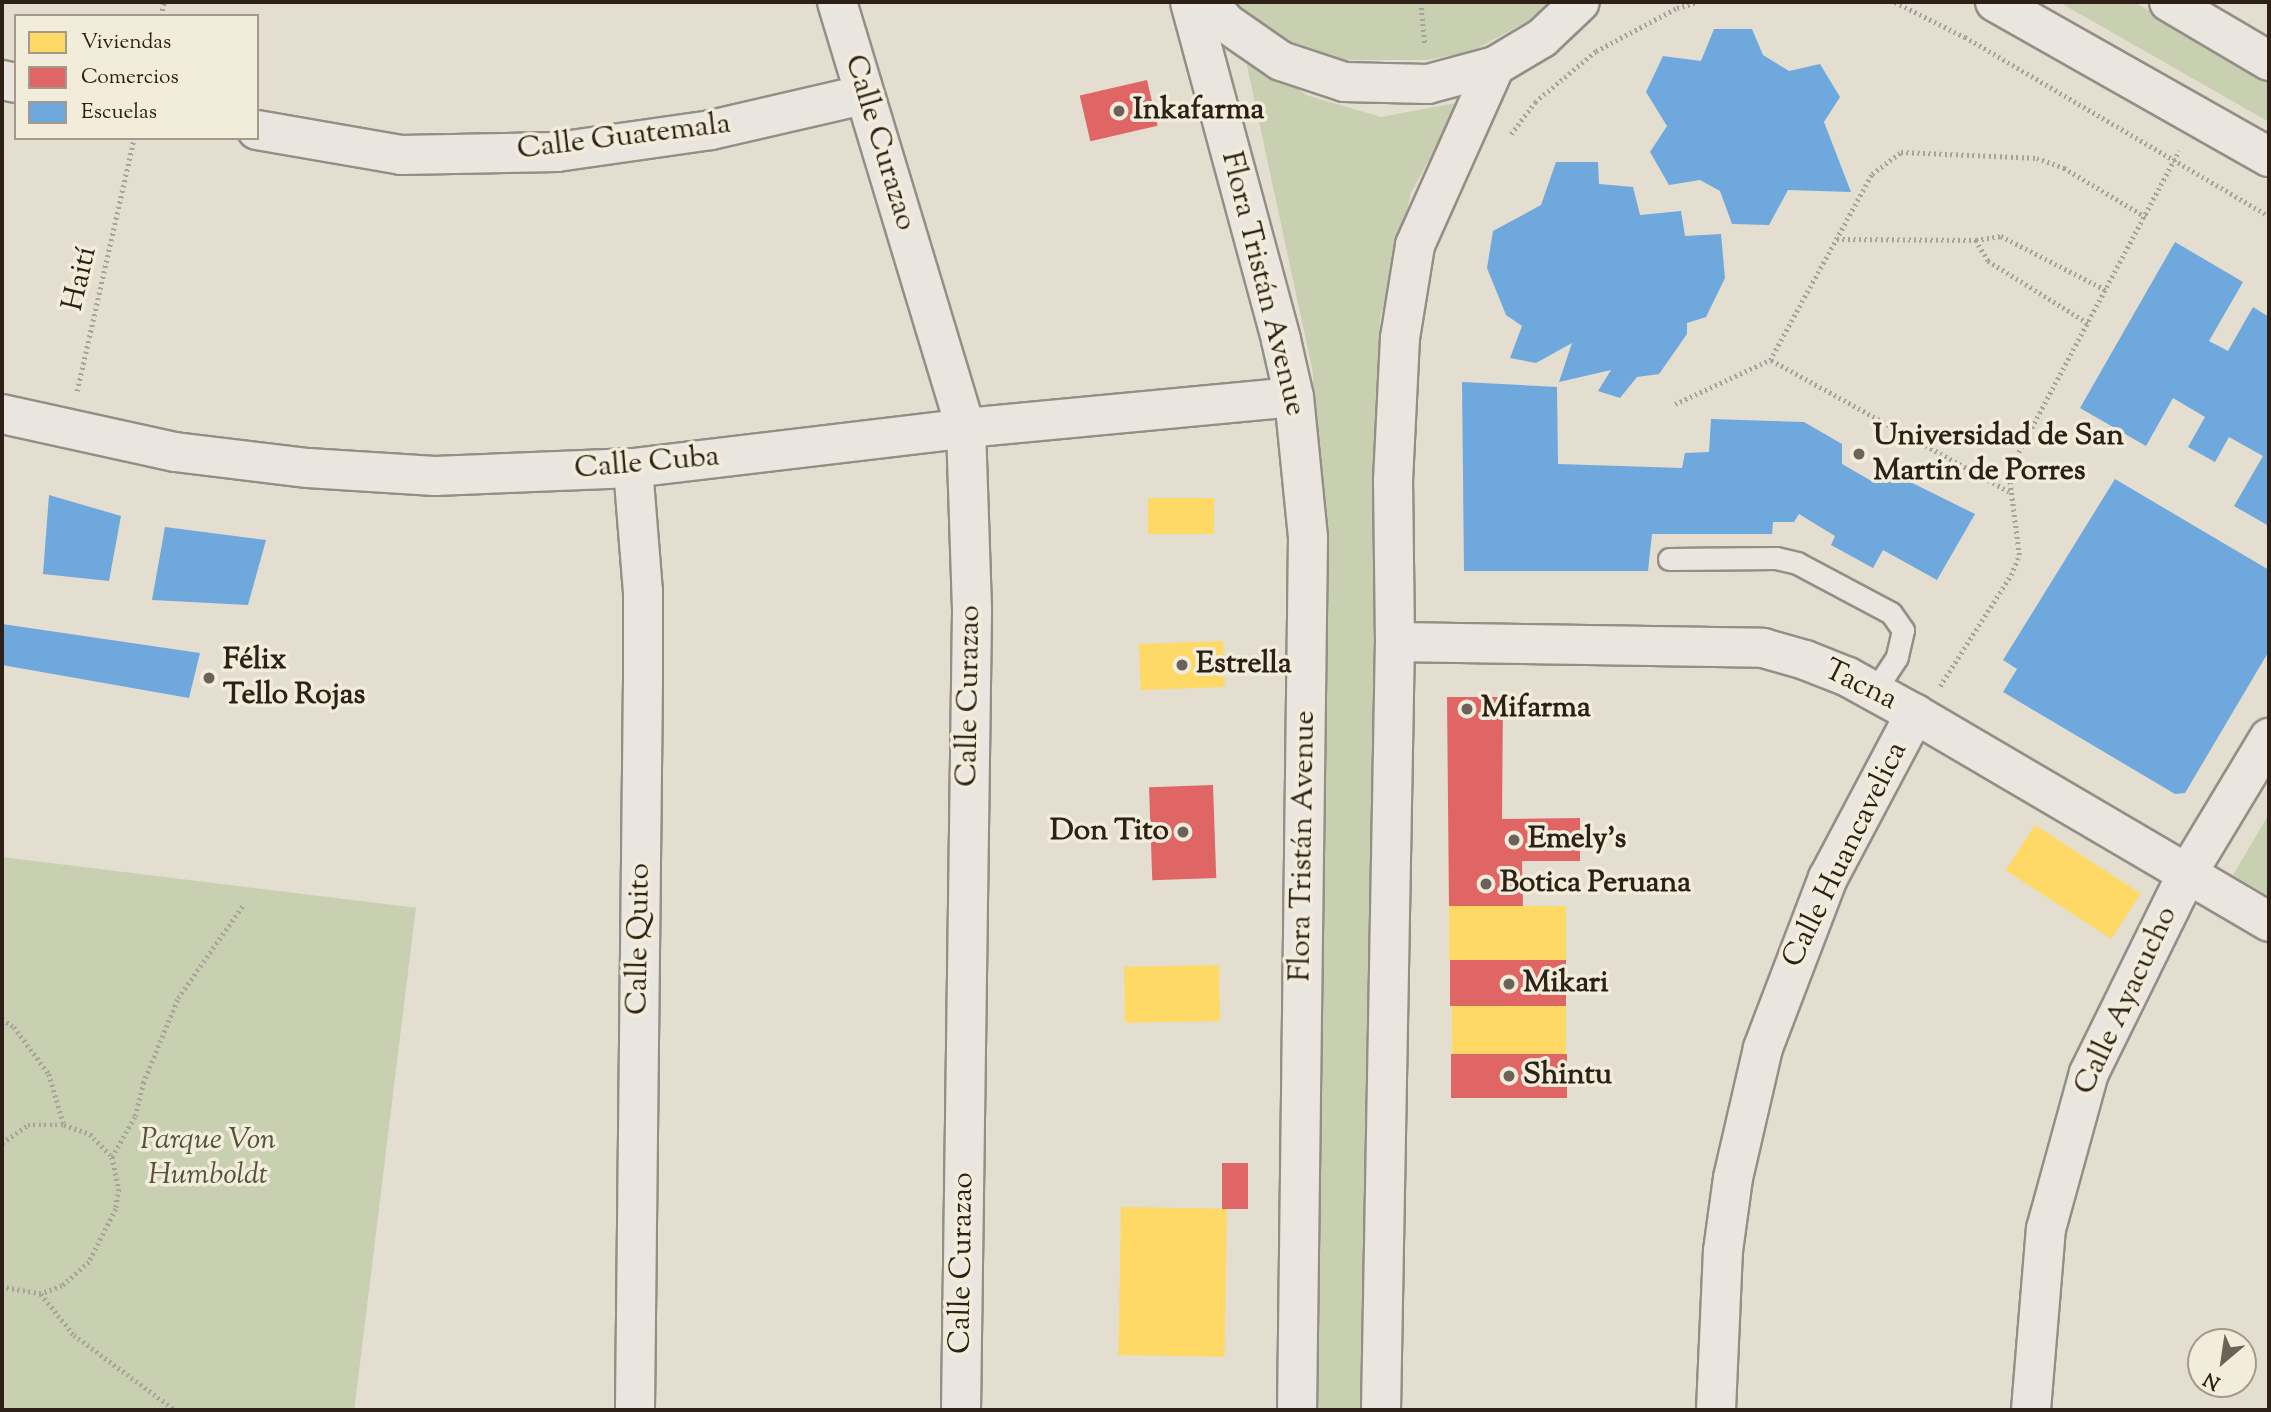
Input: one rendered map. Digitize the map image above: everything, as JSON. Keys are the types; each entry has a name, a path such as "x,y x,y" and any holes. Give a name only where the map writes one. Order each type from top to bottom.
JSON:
{"street":[{"name":"Calle Curazao","path":"837,2 966,428 972,612 961,1410"},
{"name":"Flora Tristán Avenue","path":"1191,2 1294,397 1308,537 1297,1410"},
{"path":"1208,2 1226,23 1281,61 1344,82 1428,84 1495,65 1542,38 1580,2"},
{"path":"1995,2 2269,157"},
{"path":"2169,2 2269,61"},
{"path":"1381,1410 1395,642 1394,468 1400,338 1413,258 1455,149 1495,65"},
{"name":"Calle Guatemala","path":"259,130 401,155 557,152 710,130 863,95"},
{"name":"Calle Cuba","path":"2,414 175,452 371,473 448,475 634,468 966,428 1294,397"},
{"name":"Calle Quito","path":"634,468 643,654 635,1410"},
{"name":"Tacna","path":"1395,642 1763,648 1805,660 1915,714 2269,922"},
{"name":"Calle Huancavelica","path":"1716,1410 1723,1251 1733,1178 1763,1048 1828,878 1915,714"},
{"name":"Calle Ayacucho","path":"2031,1410 2046,1229 2072,1124 2110,1023 2188,874 2269,738"}],"lane":[{"path":"1669,559 1776,558 1797,563 1891,613 1903,630 1897,657 1874,692"}],"path":[{"path":"1506,141 1535,102 1596,51 1677,8 1698,2"},
{"path":"1895,2 1965,37 2269,216"},
{"name":"Haití","path":"68,430 134,140"},
{"path":"1915,714 1942,683 2011,575 2019,555 2009,492 2009,475 2016,457 2176,160 2178,141"},
{"path":"1675,404 1770,360 1872,174 1901,152 2037,158 2064,168 2146,217"},
{"path":"1837,239 1976,240 2001,236 2106,290"},
{"path":"1976,240 1988,261 2088,323"},
{"path":"1770,360 2009,492"},
{"path":"112,1157 135,1116 143,1083 178,998 243,905"},
{"path":"2,1019 14,1027 49,1074 64,1125"},
{"path":"2,1143 28,1125 64,1125 90,1134 112,1157 119,1189 106,1232 89,1262 62,1286 41,1294 2,1287"},
{"path":"41,1294 74,1335 175,1410"}],"green space":[{"path":"1234,2 1548,2 1528,21 1471,52 1426,60 1342,60 1281,38"},
{"path":"2059,2 2134,2 2269,82 2269,122"},
{"path":"1243,47 1306,95 1381,117 1461,102 1411,193 1380,319 1361,1410 1318,1410 1313,373"},
{"path":"2269,814 2269,896 2233,875"},
{"name":"Parque Von Humboldt","path":"2,857 416,908 354,1410 2,1410"}],"building: Viviendas":[{"path":"1148,498 1214,498 1214,534 1148,534"},
{"name":"Estrella","path":"1223,641 1225,687 1141,690 1139,644"},
{"path":"2035,825 2141,894 2111,939 2006,870"},
{"path":"1449,906 1566,906 1566,961 1449,961"},
{"path":"1219,965 1220,1021 1125,1023 1124,967"},
{"path":"1452,1006 1566,1006 1566,1054 1452,1054"},
{"path":"1121,1207 1227,1209 1224,1357 1118,1355"}],"building: Comercios":[{"name":"Inkafarma","path":"1147,80 1158,126 1090,141 1080,96"},
{"path":"1447,697 1503,697 1502,819 1580,818 1580,861 1522,861 1523,906 1449,906"},
{"name":"Don Tito","path":"1213,785 1216,878 1152,880 1149,787"},
{"name":"Mikari","path":"1450,960 1566,960 1566,1006 1450,1006"},
{"name":"Shintu","path":"1451,1054 1567,1054 1567,1098 1451,1098"},
{"path":"1222,1163 1248,1163 1248,1209 1222,1209"}],"building: Escuelas":[{"path":"1714,29 1752,29 1763,55 1789,71 1820,64 1840,97 1824,122 1851,192 1788,190 1769,225 1732,224 1720,191 1700,180 1669,185 1650,152 1667,126 1646,92 1663,56 1701,61"},
{"path":"1556,162 1598,162 1599,184 1633,187 1640,215 1681,211 1685,236 1721,234 1725,278 1706,317 1687,323 1687,334 1659,374 1637,377 1620,398 1598,391 1611,370 1559,382 1572,343 1536,363 1510,358 1522,326 1506,315 1487,268 1493,231 1541,205"},
{"path":"2175,242 2243,282 2209,341 2228,351 2253,307 2269,317 2269,526 2234,506 2263,456 2229,437 2215,462 2188,447 2205,417 2173,398 2146,446 2080,408"},
{"path":"1462,382 1557,387 1558,464 1682,468 1685,453 1709,452 1711,419 1804,422 1842,444 1842,464 1875,483 1884,469 1975,514 1937,580 1883,550 1873,568 1831,545 1835,536 1799,514 1794,522 1773,522 1772,534 1652,534 1648,571 1464,571"},
{"path":"2115,479 2269,570 2269,651 2185,793 2175,794 2003,692 2017,669 2003,660"},
{"path":"49,495 121,516 109,581 43,574"},
{"path":"165,527 266,540 248,605 152,600"},
{"path":"2,624 200,653 189,698 2,665"}],"place":[{"name":"Inkafarma","path":"1119,111"},
{"name":"Universidad de San Martin de Porres","path":"1859,454"},
{"name":"Estrella","path":"1182,665"},
{"name":"Félix Tello Rojas","path":"209,678"},
{"name":"Mifarma","path":"1467,709"},
{"name":"Don Tito","path":"1183,832"},
{"name":"Emely's","path":"1514,840"},
{"name":"Botica Peruana","path":"1486,884"},
{"name":"Mikari","path":"1509,984"},
{"name":"Shintu","path":"1509,1076"}]}
